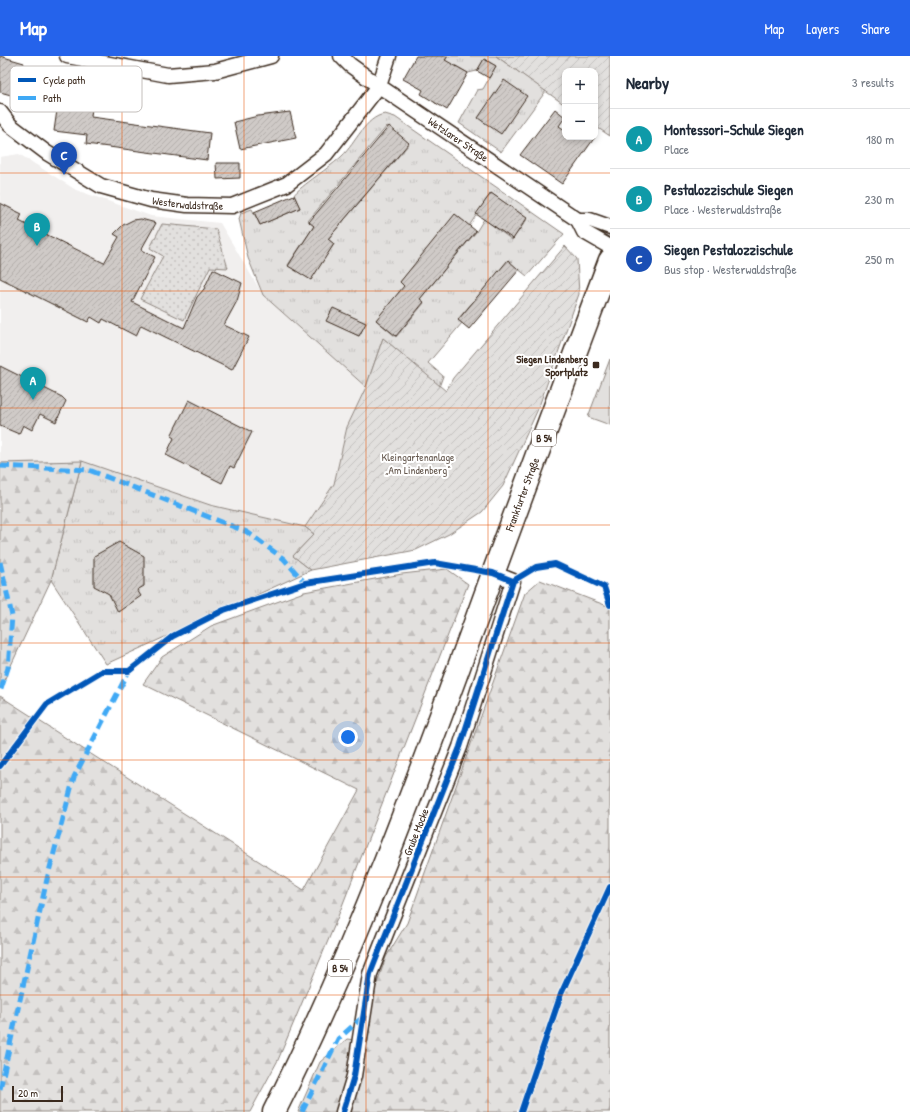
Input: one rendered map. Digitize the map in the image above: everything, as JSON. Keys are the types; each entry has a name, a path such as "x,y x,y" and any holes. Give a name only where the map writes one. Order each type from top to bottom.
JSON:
{"main road":[{"name":"Frankfurter Straße","path":"274,1112 341,965 403,816 479,616 610,260"}],"street":[{"path":"67,56 120,66"},
{"path":"142,70 168,75 215,71 271,56"},
{"name":"Wetzlarer Straße","path":"341,56 350,65 380,86 578,220 584,232 610,247"},
{"path":"380,86 389,56"},
{"name":"Westerwaldstraße","path":"0,112 5,127 101,186 151,200 188,205 232,206 287,184 326,154 380,86"},
{"name":"Wetzlarer Straße","path":"578,220 590,220 610,227"},
{"name":"Grube Mocke","path":"343,1112 354,1076 370,974 460,747 513,581 494,573"}],"shaded area":[{"path":"19,154 76,190 151,216 220,223 263,295 366,387 347,427 334,484 305,527 210,505 82,461 0,463 0,157"}],"green space":[{"path":"448,56 496,56 546,91 501,152 459,123 477,90 483,89 496,66 484,59 477,71 468,73 456,66 436,104 434,102 441,68"},
{"path":"496,56 610,56 610,136 598,128 598,68 562,68 562,103"},
{"path":"385,114 395,117 564,234 527,276 508,261 458,319 462,323 428,363 443,376 439,387 383,338 366,387 263,295 248,258 239,219 241,213 252,209 260,225 300,208 294,195 297,191 342,156 366,125 378,116","holes":["387,126 409,144 328,239 334,244 310,279 288,265 314,226 308,221","491,193 526,219 528,218 512,240 484,219 476,232 420,299 424,303 396,337 376,320 405,286 400,282 456,215 469,226","327,321 366,323 359,336"]},
{"path":"162,224 216,229 228,268 210,267 184,320 140,299 163,256 150,248"},
{"name":"Kleingartenanlage „Am Lindenberg“","path":"565,246 577,259 579,294 538,409 503,486 482,512 449,534 416,550 311,570 293,556 314,534 305,527 334,484 347,427 366,387 383,338 446,391 453,378"},
{"path":"610,359 610,425 588,417"},
{"path":"82,461 210,505 305,527 314,534 293,556 311,570 106,664 51,580"},
{"path":"82,461 51,580 0,689 0,463"},
{"path":"447,569 468,584 335,924 278,1060 250,1112 0,1112 0,696 304,890 359,790 143,684 162,657 211,626 304,592 402,574"},
{"path":"540,580 610,607 610,1112 298,1112 320,1062 347,1039 368,1042 373,995 386,957 407,923 525,593"}],"building":[{"path":"0,56 24,63 23,66 10,66 10,95 0,92"},
{"path":"416,56 448,56 445,60 468,73 447,110 421,94 423,90 403,79"},
{"path":"484,59 496,66 489,78 477,71"},
{"path":"504,80 527,96 501,134 478,118"},
{"path":"555,109 562,115 562,122 559,126 562,128 562,140 593,140 562,184 520,155"},
{"path":"57,112 92,112 91,117 210,133 207,160 86,144 87,135 54,131"},
{"path":"290,112 296,138 240,149 234,122 258,116"},
{"path":"389,126 409,143 328,239 334,244 311,280 288,266 314,226 309,222"},
{"path":"216,163 240,163 240,178 217,179"},
{"path":"491,193 527,218 513,239 476,214"},
{"path":"294,195 300,208 260,225 254,212"},
{"path":"0,203 22,214 19,221 104,263 119,237 114,234 123,225 133,220 141,219 156,223 141,250 155,257 132,302 184,328 197,297 204,289 213,269 242,283 237,301 224,325 249,337 232,370 141,325 136,336 103,319 101,323 91,317 88,322 0,278"},
{"path":"455,214 476,231 420,299 424,302 396,336 376,320 404,286 400,282"},
{"path":"508,260 519,270 469,329 458,320"},
{"path":"333,308 366,323 359,336 326,321"},
{"path":"0,366 62,397 66,401 56,422 40,414 32,430 23,425 19,434 0,426"},
{"path":"189,400 252,432 234,468 230,466 222,483 166,455 174,438 171,436"},
{"path":"119,542 144,556 144,586 137,590 141,596 118,612 109,594 94,586 94,556"}],"marked path":[{"path":"0,466 89,470 247,532 284,559 305,583"},
{"path":"0,562 12,616 8,668 0,692"},
{"path":"0,1089 47,879 74,777 129,671 126,671"},
{"path":"302,1112 338,1039 363,1017"}],"cycle path":[{"path":"0,766 47,704 102,671 129,671 173,636 224,610 305,583 435,563 493,573 513,581"},
{"path":"513,581 536,567 555,564 604,587 610,605"},
{"path":"343,1112 354,1076 370,974 460,747 513,581"},
{"path":"521,1112 561,994 610,887"}],"place":[{"name":"Siegen Pestalozzischule","path":"64,175"},
{"name":"Pestalozzischule Siegen","path":"37,246"},
{"name":"Siegen Lindenberg Sportplatz","path":"596,365"},
{"name":"Montessori-Schule Siegen","path":"33,400"}]}
